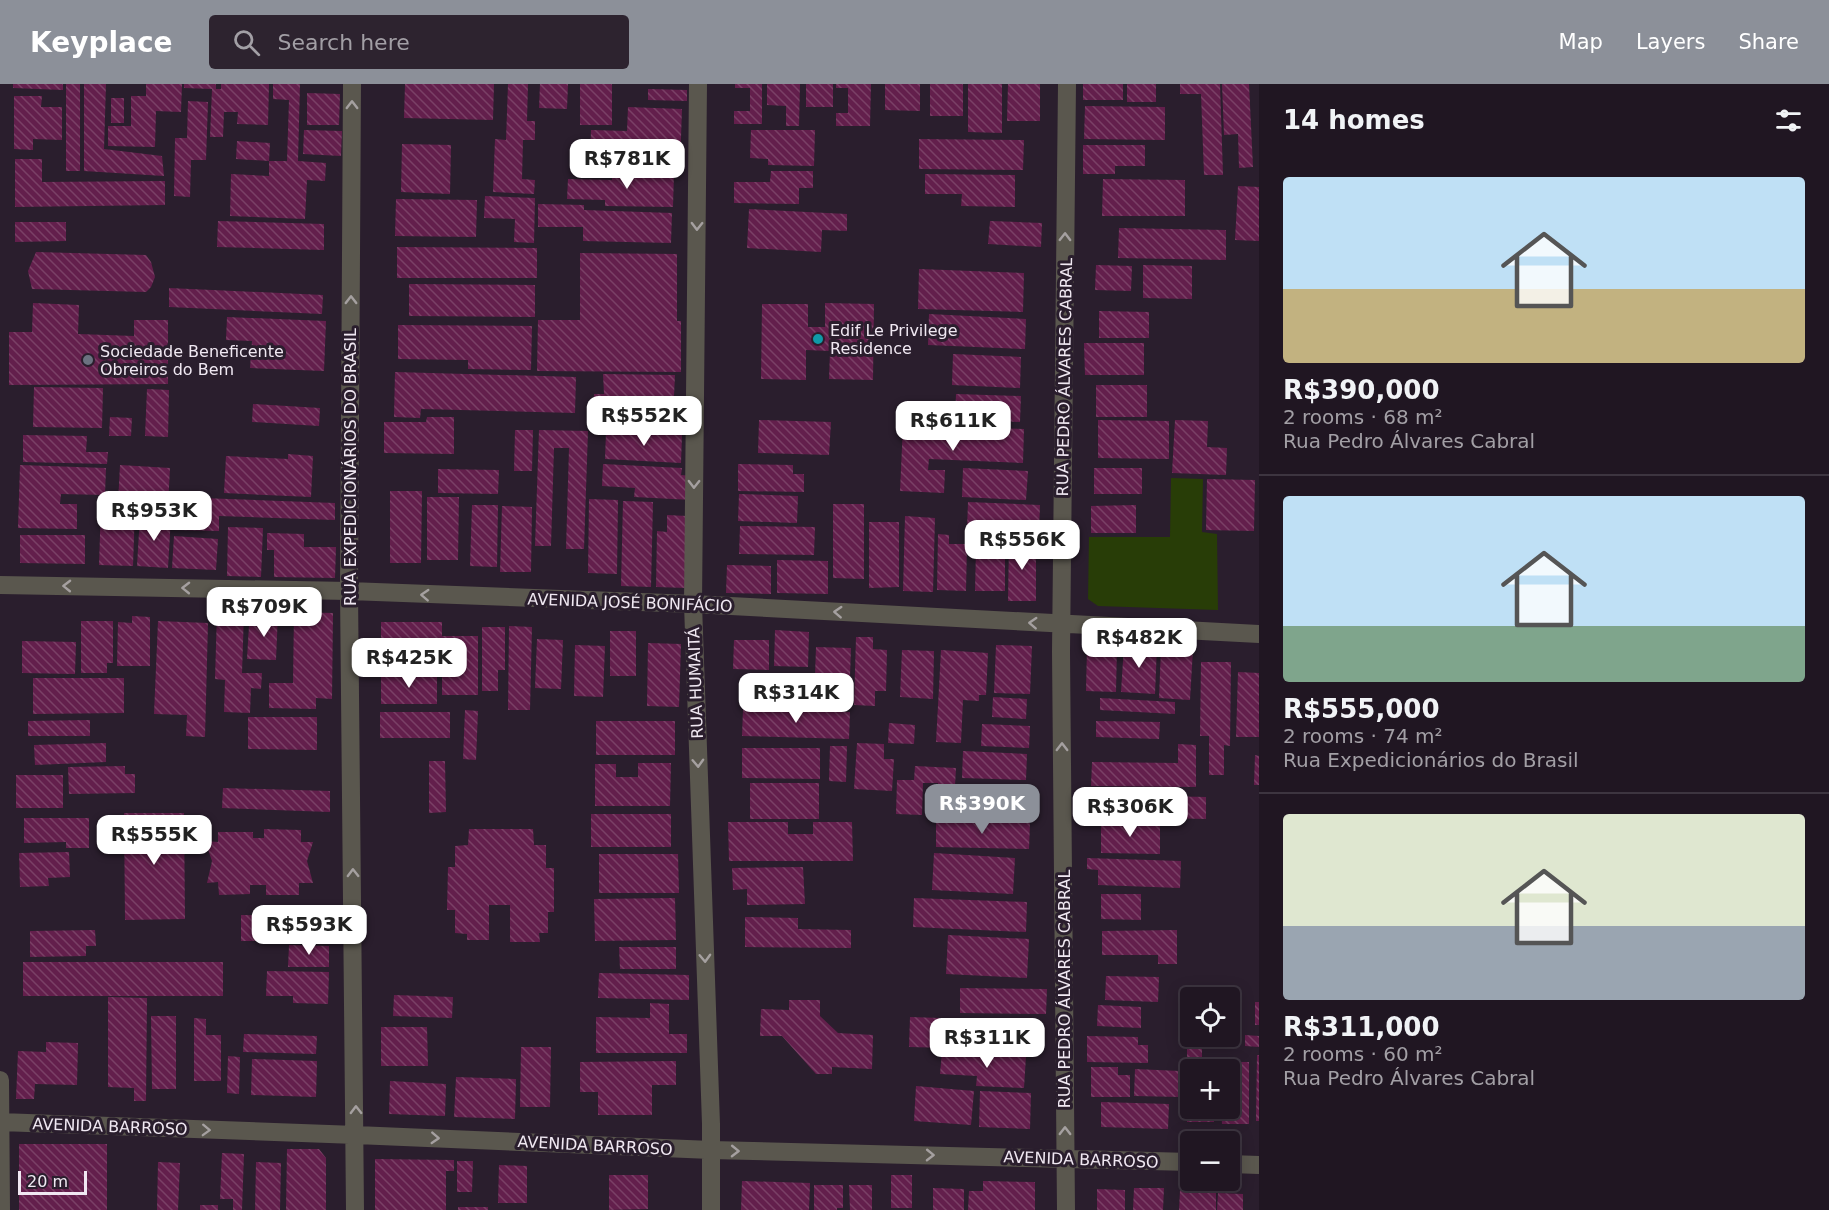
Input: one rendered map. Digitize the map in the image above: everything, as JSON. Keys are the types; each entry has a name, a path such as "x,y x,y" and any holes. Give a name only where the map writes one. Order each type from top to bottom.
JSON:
{"street":[{"name":"RUA EXPEDICIONÁRIOS DO BRASIL","path":"352,84 349,591 356,1210"},
{"name":"RUA HUMAITÁ","path":"699,84 693,604 711,1210"},
{"name":"RUA PEDRO ÁLVARES CABRAL","path":"1066,1210 1062,625 1067,84"},
{"name":"AVENIDA JOSÉ BONIFÁCIO","path":"0,585 349,591 693,604 1259,634"},
{"path":"0,1080 0,1210"},
{"name":"AVENIDA BARROSO","path":"0,1122 711,1150 1180,1162"},
{"path":"1240,1164 1259,1165"}],"green space":[{"path":"1171,478 1203,479 1202,532 1217,534 1218,610 1098,606 1088,599 1089,537 1170,537"}],"building":[{"path":"13,84 63,84 63,90 13,88"},
{"path":"66,84 80,84 80,171 66,171"},
{"path":"84,84 106,84 104,149 162,156 164,176 84,171"},
{"path":"146,84 182,84 181,112 156,111 155,147 108,146 108,126 131,126 131,96 146,96"},
{"path":"184,84 216,84 216,89 221,89 221,84 269,84 268,125 237,124 238,112 224,112 223,137 210,137 212,89 184,88"},
{"path":"273,84 300,84 298,161 326,163 325,181 307,180 305,219 230,216 231,174 269,176 269,161 287,161 289,100 273,99"},
{"path":"405,84 494,84 493,120 404,118"},
{"path":"508,84 528,84 527,121 535,121 535,140 523,140 522,179 535,180 534,194 493,192 495,139 506,140"},
{"path":"540,84 568,84 567,109 539,108"},
{"path":"580,84 612,84 612,125 580,125"},
{"path":"735,84 762,84 762,124 734,124 734,111 750,111 750,88 735,88"},
{"path":"767,84 800,84 799,126 786,126 786,106 767,105"},
{"path":"806,84 833,84 833,107 806,107"},
{"path":"836,84 871,84 870,126 836,126 836,113 848,113 848,88 836,88"},
{"path":"885,84 920,84 920,111 885,110"},
{"path":"930,84 963,84 963,116 930,116"},
{"path":"968,84 1002,84 1002,133 968,132"},
{"path":"1008,84 1040,84 1040,121 1007,121"},
{"path":"1083,84 1123,84 1123,100 1083,100"},
{"path":"1127,84 1156,84 1156,102 1127,102"},
{"path":"1180,84 1220,84 1223,175 1204,175 1201,94 1180,94"},
{"path":"1222,84 1249,84 1253,167 1239,168 1238,134 1224,135"},
{"path":"648,89 687,90 687,101 648,100"},
{"path":"307,93 340,94 339,125 307,125"},
{"path":"14,96 42,96 41,107 62,107 62,140 33,139 33,150 14,149"},
{"path":"111,98 124,98 124,123 111,123"},
{"path":"188,101 208,102 206,160 191,160 190,197 174,196 175,138 187,138"},
{"path":"1085,106 1165,107 1165,140 1084,139"},
{"path":"628,107 682,109 680,166 590,163 591,130 627,131"},
{"path":"304,130 342,131 341,156 303,154"},
{"path":"751,130 815,130 814,166 768,165 768,159 750,158"},
{"path":"919,139 1024,140 1023,170 919,169"},
{"path":"237,141 270,143 269,161 236,159"},
{"path":"402,144 451,145 450,194 401,192"},
{"path":"1083,145 1145,145 1145,166 1115,166 1115,174 1083,174"},
{"path":"15,159 42,159 42,182 165,181 165,205 15,207"},
{"path":"771,171 813,171 813,188 799,188 799,204 734,203 734,182 770,182"},
{"path":"612,172 674,173 673,207 605,206 605,200 567,199 568,179 612,180"},
{"path":"925,174 1015,175 1015,207 961,206 962,194 925,194"},
{"path":"1103,179 1185,180 1185,216 1102,216"},
{"path":"1238,186 1259,187 1259,241 1235,240"},
{"path":"485,196 535,198 534,243 514,242 515,219 484,218"},
{"path":"396,199 477,200 476,237 395,236"},
{"path":"538,204 584,205 584,210 672,213 671,243 583,241 583,227 538,227"},
{"path":"749,209 847,214 847,231 822,230 821,252 747,248"},
{"path":"218,221 324,224 324,250 217,247"},
{"path":"990,221 1042,223 1041,247 988,244"},
{"path":"15,222 66,222 66,241 15,242"},
{"path":"1119,228 1226,230 1226,260 1118,258"},
{"path":"397,247 537,248 537,278 397,278"},
{"path":"36,252 146,255 151,262 155,277 146,292 32,289 28,271"},
{"path":"580,253 677,254 677,321 681,321 681,372 537,371 538,320 580,320"},
{"path":"1096,265 1132,266 1131,291 1095,290"},
{"path":"1143,265 1192,266 1192,299 1143,298"},
{"path":"919,269 1024,273 1023,312 918,309"},
{"path":"409,284 535,285 535,317 409,316"},
{"path":"169,288 323,295 322,314 169,307"},
{"name":"Sociedade Beneficente Obreiros do Bem","path":"33,303 79,305 78,334 134,336 134,320 168,320 168,384 9,385 9,332 32,332"},
{"name":"Edif Le Privilege Residence","path":"825,303 874,304 873,380 829,379 830,351 806,350 806,380 761,379 762,304 808,304 808,327 825,327"},
{"path":"1099,311 1149,312 1149,338 1099,338"},
{"path":"929,314 1026,319 1025,349 928,345"},
{"path":"227,317 326,321 324,371 250,368 252,341 226,340"},
{"path":"398,325 532,326 531,370 468,369 468,360 398,359"},
{"path":"1084,343 1144,343 1144,375 1085,375"},
{"path":"953,354 1021,357 1020,388 952,385"},
{"path":"395,372 576,377 575,413 421,409 420,418 394,417"},
{"path":"603,374 675,375 674,396 679,396 678,416 692,417 692,430 593,427 594,394 604,394"},
{"path":"1096,385 1147,385 1147,417 1096,417"},
{"path":"34,387 103,388 102,428 33,427"},
{"path":"147,389 169,390 168,437 145,436"},
{"path":"956,394 1021,396 1020,422 955,419"},
{"path":"253,404 320,408 319,426 252,422"},
{"path":"110,417 132,418 131,436 109,436"},
{"path":"427,417 454,417 454,454 384,453 384,422 426,422"},
{"path":"759,420 831,422 829,455 758,453"},
{"path":"1098,420 1169,421 1169,459 1098,458"},
{"path":"1175,420 1208,421 1207,447 1227,448 1226,475 1172,473"},
{"path":"903,425 1024,429 1023,463 929,459 928,470 945,470 944,493 900,491"},
{"path":"515,430 533,430 532,471 514,471"},
{"path":"539,430 588,431 584,549 566,549 569,448 554,448 551,546 535,546"},
{"path":"606,431 682,435 681,463 605,459"},
{"path":"23,435 87,436 86,452 108,452 107,464 23,462"},
{"path":"288,454 313,456 311,497 224,493 226,456 288,459"},
{"path":"603,464 682,468 681,475 693,476 692,500 634,497 635,488 602,486"},
{"path":"738,464 793,465 793,474 804,474 804,492 738,491"},
{"path":"20,465 106,468 105,495 61,494 60,504 77,504 77,529 18,528"},
{"path":"120,465 170,468 168,506 118,503"},
{"path":"963,468 1028,471 1026,500 962,497"},
{"path":"1094,468 1142,468 1142,494 1094,494"},
{"path":"438,469 499,470 498,494 438,493"},
{"path":"1207,479 1255,480 1254,531 1206,530"},
{"path":"390,491 422,491 421,563 390,563"},
{"path":"739,494 798,496 797,523 738,521"},
{"path":"175,497 335,503 335,520 219,516 219,531 174,530"},
{"path":"427,497 459,497 458,560 427,560"},
{"path":"589,499 618,500 617,574 588,573"},
{"path":"623,501 653,502 651,587 621,586"},
{"path":"968,502 1040,505 1039,532 967,529"},
{"path":"833,504 864,504 864,579 833,578"},
{"path":"472,505 498,505 497,567 470,566"},
{"path":"1136,505 1136,533 1091,533 1091,506"},
{"path":"101,506 135,508 133,566 99,565"},
{"path":"502,506 532,507 531,572 500,572"},
{"path":"140,515 171,517 168,568 137,566"},
{"path":"667,515 687,516 686,588 656,587 657,531 667,532"},
{"path":"905,516 935,518 933,592 903,591"},
{"path":"869,522 899,522 899,587 869,588"},
{"path":"740,526 815,527 814,555 739,554"},
{"path":"228,527 263,528 261,577 227,576"},
{"path":"267,533 304,534 304,547 336,547 335,578 274,577 274,550 267,550"},
{"path":"938,534 949,535 949,544 967,544 966,591 937,590"},
{"path":"20,535 85,535 85,564 20,563"},
{"path":"174,536 218,539 216,570 172,568"},
{"path":"1009,540 1036,541 1036,601 1008,601"},
{"path":"976,548 1005,548 1005,591 975,591"},
{"path":"777,560 828,561 828,594 777,593"},
{"path":"727,565 771,566 771,594 726,593"},
{"path":"217,612 244,613 242,673 262,673 261,689 251,688 250,713 224,712 225,680 215,679"},
{"path":"261,612 278,613 276,660 247,659 249,625 260,626"},
{"path":"294,612 333,613 332,699 316,698 316,709 269,708 269,683 293,683"},
{"path":"132,616 150,617 150,666 117,666 118,622 132,623"},
{"path":"81,621 113,621 113,663 107,663 107,673 81,673"},
{"path":"158,621 208,623 205,737 186,736 187,715 154,714"},
{"path":"381,622 442,622 442,636 478,636 478,695 442,695 442,667 415,667 415,644 404,644 404,658 381,658"},
{"path":"509,626 532,627 530,710 508,710"},
{"path":"482,627 505,627 505,670 498,670 498,691 482,691"},
{"path":"775,630 809,632 808,667 774,666"},
{"path":"610,631 636,631 636,676 610,676"},
{"path":"856,637 873,637 873,649 887,650 886,691 875,691 875,706 854,705"},
{"path":"537,639 563,640 561,689 535,688"},
{"path":"734,640 769,640 769,670 733,669"},
{"path":"22,641 76,642 75,674 22,673"},
{"path":"648,643 681,644 679,707 647,706"},
{"path":"575,645 605,646 603,697 574,696"},
{"path":"996,645 1032,646 1030,694 994,693"},
{"path":"1124,645 1157,646 1155,694 1121,692"},
{"path":"1087,646 1117,646 1116,692 1086,691"},
{"path":"816,647 851,648 849,706 814,704"},
{"path":"1161,648 1193,649 1190,700 1159,698"},
{"path":"902,650 934,651 933,699 900,697"},
{"path":"941,650 988,653 986,695 979,695 979,701 963,700 961,743 936,742"},
{"path":"1201,662 1231,662 1230,746 1224,745 1224,775 1209,775 1209,736 1200,736"},
{"path":"1238,672 1259,673 1259,737 1236,737"},
{"path":"381,675 437,675 437,704 381,704"},
{"path":"33,678 124,678 124,713 33,714"},
{"path":"993,697 1027,699 1026,719 992,717"},
{"path":"1100,698 1175,702 1175,714 1100,710"},
{"path":"743,709 850,712 849,739 742,736"},
{"path":"465,710 478,711 476,760 463,759"},
{"path":"380,712 450,712 450,738 380,738"},
{"path":"248,717 317,717 317,750 248,749"},
{"path":"90,720 90,736 28,736 28,721"},
{"path":"596,721 675,721 675,755 596,755"},
{"path":"1096,721 1160,722 1159,739 1096,737"},
{"path":"889,723 915,725 914,744 888,743"},
{"path":"982,724 1030,726 1029,748 981,746"},
{"path":"106,743 106,762 35,765 34,745"},
{"path":"857,743 884,744 884,759 894,759 892,791 854,789"},
{"path":"1178,744 1196,745 1196,787 1091,786 1092,762 1178,763"},
{"path":"830,746 847,746 846,782 829,781"},
{"path":"742,748 820,748 820,779 742,778"},
{"path":"963,751 1027,754 1026,780 962,778"},
{"path":"1255,755 1259,756 1259,785 1254,785"},
{"path":"429,761 445,761 446,812 429,813"},
{"path":"638,763 671,763 670,806 595,806 595,764 616,764 616,777 638,777"},
{"path":"125,766 125,774 135,774 135,793 69,794 68,767"},
{"path":"915,766 956,768 955,786 1026,788 1025,819 937,817 938,783 923,783 922,815 896,814 897,780 914,780"},
{"path":"16,775 63,775 63,808 16,808"},
{"path":"750,783 819,783 819,819 750,819"},
{"path":"223,788 330,791 330,812 222,808"},
{"path":"1099,795 1142,795 1142,816 1100,816"},
{"path":"1164,796 1206,797 1206,819 1164,818"},
{"path":"124,813 184,813 185,919 125,920"},
{"path":"591,814 671,814 671,847 591,847"},
{"path":"24,818 89,818 89,848 66,848 66,842 24,843"},
{"path":"936,820 1030,823 1029,849 936,847"},
{"path":"1101,821 1160,822 1160,854 1101,853"},
{"path":"728,822 788,822 788,834 813,834 813,822 852,822 853,861 729,861"},
{"path":"264,829 301,830 301,842 313,842 307,861 313,883 299,883 299,895 266,895 266,885 250,885 250,894 219,895 218,882 207,883 212,861 205,841 218,842 218,832 253,832 253,838 264,838"},
{"path":"469,829 533,829 534,845 546,845 546,868 554,868 554,912 548,912 548,933 539,933 540,942 510,942 510,905 489,905 489,940 467,940 467,934 455,933 455,910 447,910 448,867 455,867 455,846 468,845"},
{"path":"69,852 70,877 48,878 49,886 20,887 19,853"},
{"path":"934,853 1015,858 1013,894 932,890"},
{"path":"599,854 678,854 679,893 599,893"},
{"path":"1087,858 1181,861 1180,888 1098,885 1098,870 1087,869"},
{"path":"803,867 805,904 747,905 747,889 733,890 732,868"},
{"path":"1101,894 1141,894 1141,920 1101,919"},
{"path":"675,898 676,940 595,941 594,899"},
{"path":"914,898 1027,902 1026,932 913,927"},
{"path":"241,915 302,916 302,921 318,922 318,941 241,941"},
{"path":"745,917 798,918 798,929 851,930 851,948 745,947"},
{"path":"95,930 96,946 86,946 86,956 30,957 30,931"},
{"path":"1177,930 1177,964 1158,964 1158,955 1102,955 1102,931"},
{"path":"948,935 1029,939 1027,978 946,974"},
{"path":"289,945 329,946 329,967 288,967"},
{"path":"619,947 676,947 676,969 620,969"},
{"path":"23,962 223,962 223,996 23,996"},
{"path":"267,971 329,972 328,1004 293,1003 293,996 266,996"},
{"path":"599,973 689,975 689,1000 598,998"},
{"path":"1106,976 1159,977 1158,1002 1105,1000"},
{"path":"960,988 1047,989 1046,1014 960,1013"},
{"path":"394,995 453,997 452,1018 393,1016"},
{"path":"108,997 147,998 146,1101 134,1101 134,1088 108,1087"},
{"path":"789,1000 820,1000 820,1016 838,1033 873,1035 872,1069 832,1067 832,1074 816,1074 782,1036 760,1036 761,1009 789,1010"},
{"path":"1255,1002 1259,1002 1259,1025 1255,1025"},
{"path":"650,1003 669,1004 669,1034 687,1034 687,1053 596,1053 596,1017 650,1018"},
{"path":"1098,1005 1141,1007 1141,1028 1097,1026"},
{"path":"151,1016 176,1016 176,1089 152,1089"},
{"path":"910,1017 1034,1021 1033,1050 909,1047"},
{"path":"194,1018 206,1019 206,1035 221,1035 221,1081 194,1081"},
{"path":"381,1027 427,1027 428,1066 381,1066"},
{"path":"244,1034 317,1036 316,1054 243,1052"},
{"path":"1245,1035 1259,1036 1259,1047 1245,1046"},
{"path":"1087,1036 1138,1037 1138,1045 1148,1045 1148,1063 1087,1062"},
{"path":"46,1042 78,1043 77,1085 35,1084 34,1099 16,1099 18,1051 46,1052"},
{"path":"521,1047 551,1047 550,1107 520,1107"},
{"path":"1187,1047 1202,1047 1202,1059 1187,1059"},
{"path":"942,1052 1026,1056 1024,1088 976,1086 977,1076 940,1074"},
{"path":"1257,1055 1259,1055 1259,1121 1256,1121"},
{"path":"228,1056 240,1057 239,1094 227,1093"},
{"path":"252,1059 317,1061 316,1097 251,1095"},
{"path":"676,1061 676,1085 652,1085 652,1115 598,1115 598,1092 580,1092 580,1062"},
{"path":"1240,1062 1249,1062 1249,1124 1222,1124 1222,1119 1240,1119"},
{"path":"1091,1067 1118,1067 1118,1075 1130,1075 1130,1097 1091,1097"},
{"path":"1135,1069 1180,1071 1179,1097 1134,1096"},
{"path":"456,1077 516,1079 515,1119 454,1117"},
{"path":"390,1081 446,1084 445,1116 389,1114"},
{"path":"916,1086 974,1091 971,1125 914,1121"},
{"path":"980,1091 1031,1093 1030,1129 979,1127"},
{"path":"1101,1102 1169,1104 1168,1129 1101,1127"},
{"path":"1187,1119 1214,1119 1214,1122 1187,1122"},
{"path":"19,1144 107,1144 107,1210 19,1210"},
{"path":"287,1149 319,1149 326,1158 326,1210 286,1210"},
{"path":"222,1153 244,1154 242,1210 233,1210 233,1199 220,1199"},
{"path":"375,1159 454,1160 454,1171 446,1171 446,1210 375,1210"},
{"path":"457,1161 473,1161 472,1192 457,1192"},
{"path":"158,1162 180,1163 178,1210 157,1210"},
{"path":"256,1162 281,1163 280,1210 255,1210"},
{"path":"499,1165 527,1166 527,1203 498,1203"},
{"path":"609,1175 648,1175 648,1209 609,1210"},
{"path":"891,1175 912,1175 912,1208 891,1208"},
{"path":"742,1181 810,1183 809,1210 741,1210"},
{"path":"983,1181 1035,1182 1035,1210 968,1210 969,1191 983,1191"},
{"path":"814,1185 843,1185 843,1208 814,1210"},
{"path":"849,1185 872,1185 872,1210 850,1210"},
{"path":"933,1188 964,1189 964,1210 933,1210"},
{"path":"1134,1188 1164,1188 1163,1210 1133,1210"},
{"path":"1097,1189 1125,1190 1125,1210 1097,1210"},
{"path":"1180,1190 1216,1191 1216,1210 1179,1210"},
{"path":"1218,1193 1243,1194 1243,1210 1217,1210"},
{"path":"200,1205 218,1205 218,1210 200,1210"},
{"path":"458,1207 488,1207 488,1210 458,1210"}],"place":[{"name":"Edif Le Privilege Residence","path":"818,339"},
{"name":"Sociedade Beneficente Obreiros do Bem","path":"88,360"}]}
